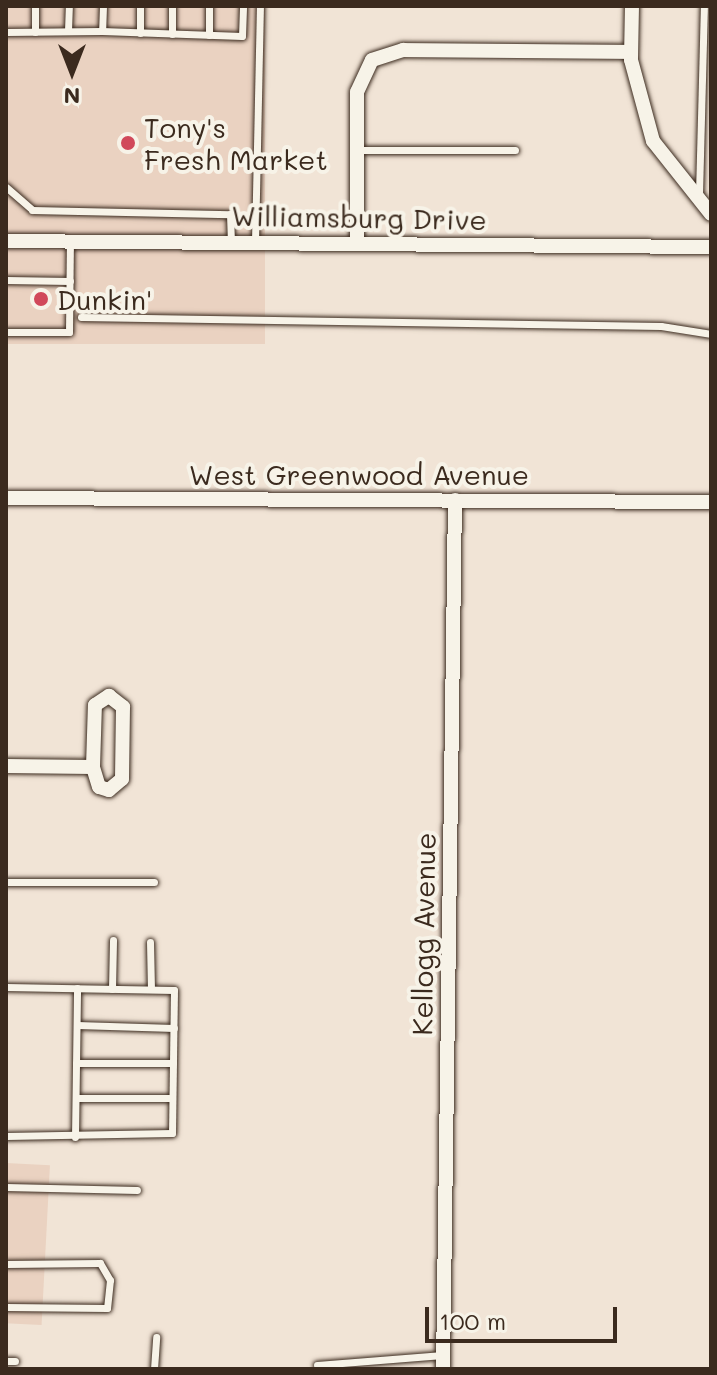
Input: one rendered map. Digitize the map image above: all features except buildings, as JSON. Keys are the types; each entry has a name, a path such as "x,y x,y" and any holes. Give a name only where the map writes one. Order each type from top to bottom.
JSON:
{"street":[{"path":"632,6 631,52 653,141 711,214"},
{"path":"357,243 361,71 383,54 631,52"},
{"name":"Williamsburg Drive","path":"6,241 711,247"},
{"name":"West Greenwood Avenue","path":"6,498 711,502"},
{"name":"Kellogg Avenue","path":"443,1362 455,500"},
{"path":"109,696 123,707 122,779 109,790 99,787 93,767 95,705 109,696"},
{"path":"6,766 93,767"}],"lane":[{"path":"35,6 35,32"},
{"path":"68,31 69,6"},
{"path":"102,31 103,6"},
{"path":"140,6 140,33"},
{"path":"172,6 172,34"},
{"path":"209,6 209,35"},
{"path":"6,32 102,31 242,36 243,6"},
{"path":"255,242 260,6"},
{"path":"699,201 704,6"},
{"path":"357,150 515,150"},
{"path":"6,187 32,210 230,214 231,242"},
{"path":"6,332 69,332 70,241"},
{"path":"6,280 70,281"},
{"path":"81,317 661,326 711,334"},
{"path":"6,882 154,882"},
{"path":"112,989 113,940"},
{"path":"150,942 151,989"},
{"path":"6,987 174,990 172,1133 6,1136"},
{"path":"75,1137 77,988"},
{"path":"77,1025 174,1028"},
{"path":"76,1063 173,1063"},
{"path":"76,1098 172,1098"},
{"path":"6,1187 137,1190"},
{"path":"6,1264 100,1263 110,1280 107,1308 6,1307"},
{"path":"154,1369 156,1337"},
{"path":"317,1365 443,1362"}],"shaded area":[{"path":"6,6 265,6 265,344 6,344"},
{"path":"6,1163 50,1165 42,1325 6,1323"}],"place":[{"name":"Tony's Fresh Market","path":"128,143"},
{"name":"Dunkin'","path":"41,299"}]}
